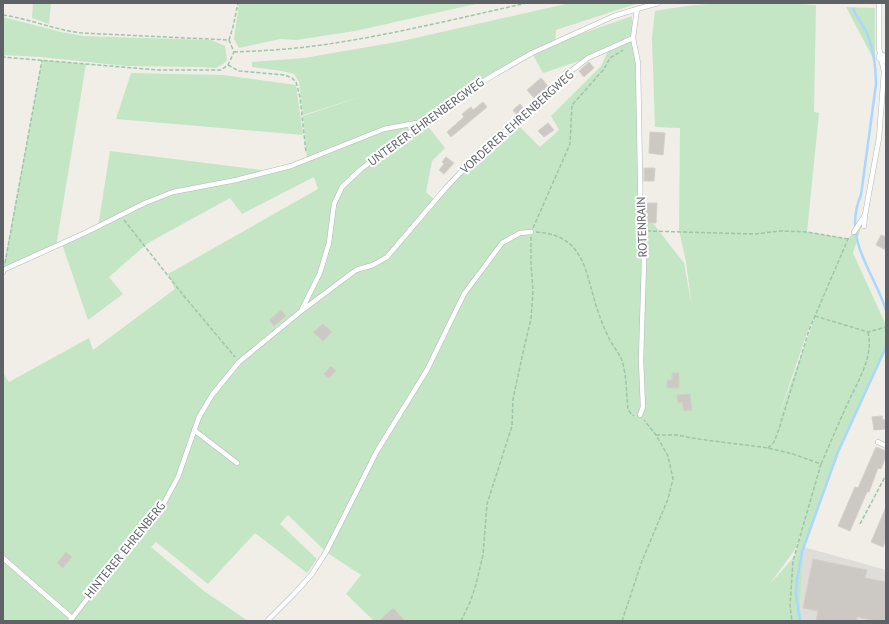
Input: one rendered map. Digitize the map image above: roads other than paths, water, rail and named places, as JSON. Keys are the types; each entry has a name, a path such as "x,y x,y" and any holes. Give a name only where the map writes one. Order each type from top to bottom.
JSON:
{"lane":[{"path":"634,40 637,9 658,3"},
{"path":"864,226 879,138 884,72 883,58 879,48 879,3"},
{"name":"UNTERER EHRENBERGWEG","path":"300,312 320,273 329,243 334,204 342,187 362,169 466,92 532,53 614,16 637,9"},
{"name":"ROTENRAIN","path":"634,40 638,63 641,231 644,262 640,360 643,407 640,415"},
{"name":"VORDERER EHRENBERGWEG","path":"300,312 356,270 377,263 388,257 445,189 476,156 563,82 571,71 588,58 634,40"},
{"path":"3,271 145,203 173,192 236,180 291,166 384,129 416,123 421,124"},
{"path":"854,232 865,215"},
{"path":"267,621 312,574 326,552 377,451 427,370 464,294 502,243 520,233 532,232"},
{"name":"HINTERER EHRENBERG","path":"71,619 164,503 178,477 199,417 212,395 239,362 300,312"},
{"path":"194,430 237,464"},
{"path":"878,442 886,446"},
{"path":"3,558 71,619"}],"waterway":[{"path":"853,9 866,31 871,44 875,64 876,84 861,195 856,211 855,226 857,240 867,268 886,310"},
{"path":"800,621 796,595 802,552 838,452 886,347"}]}
